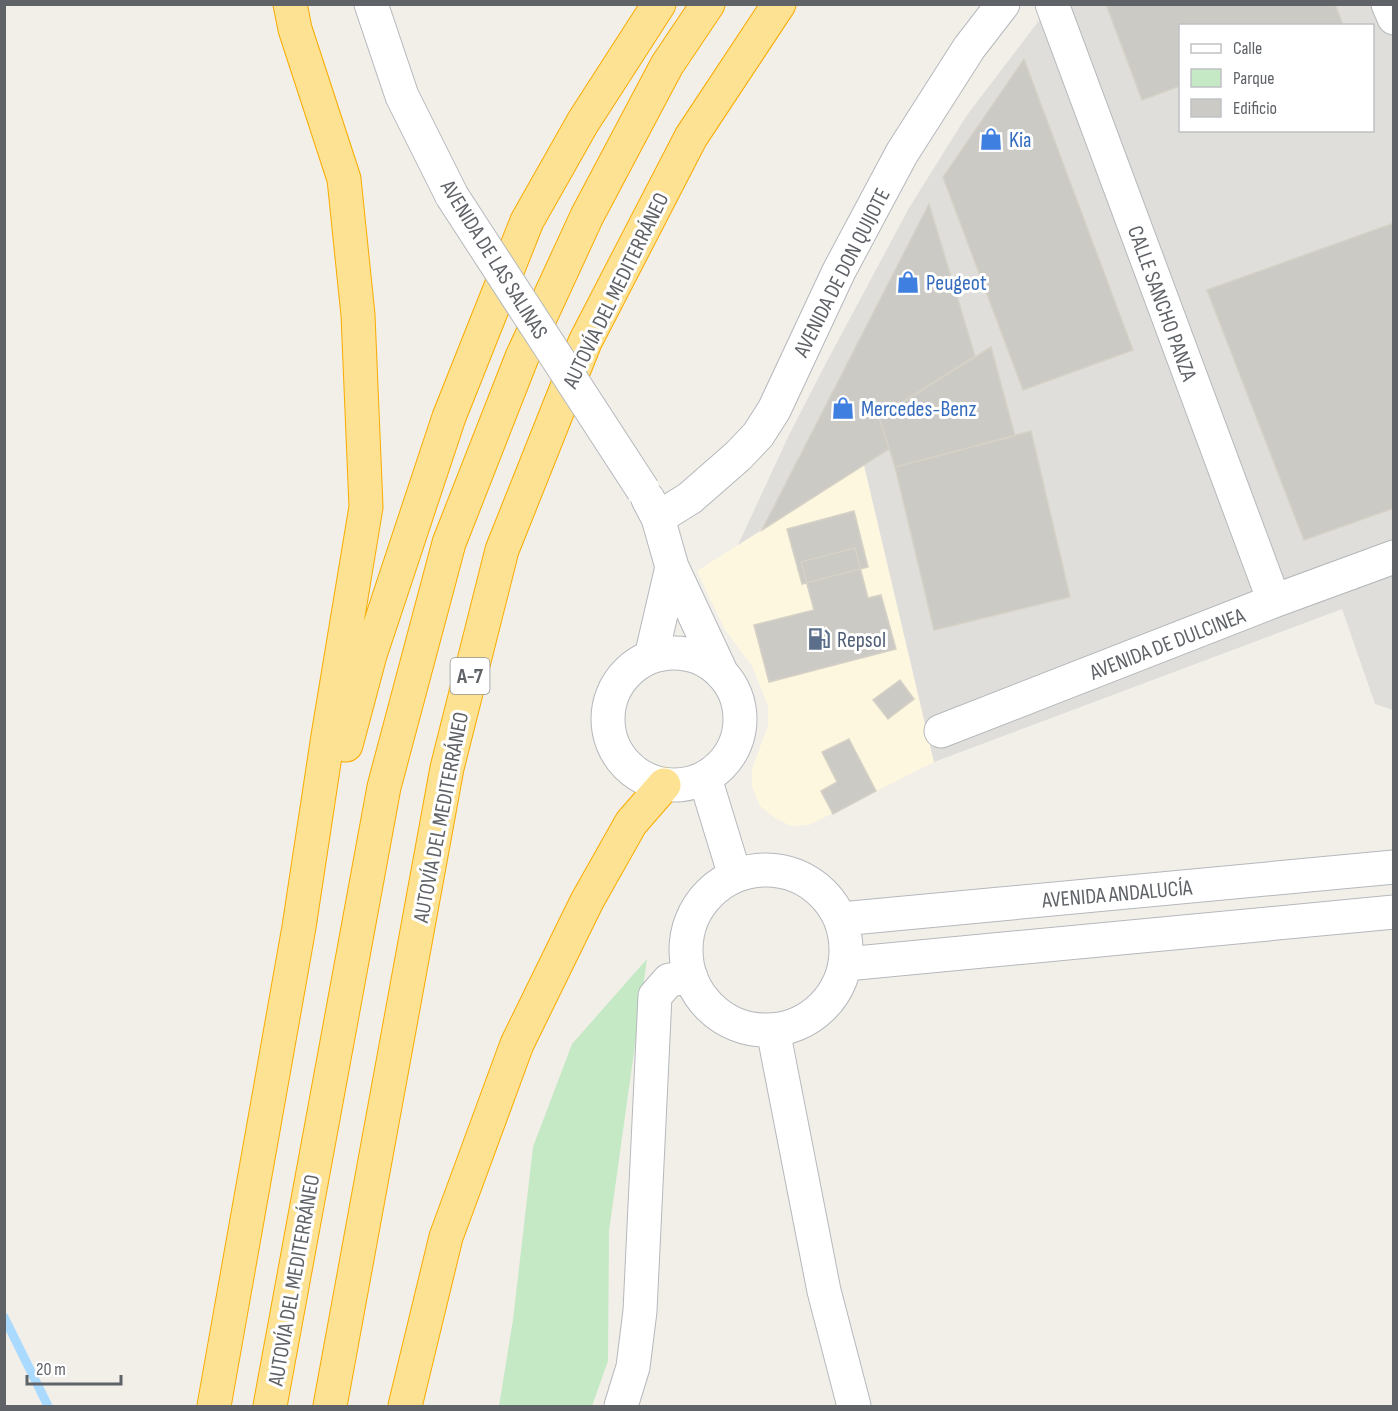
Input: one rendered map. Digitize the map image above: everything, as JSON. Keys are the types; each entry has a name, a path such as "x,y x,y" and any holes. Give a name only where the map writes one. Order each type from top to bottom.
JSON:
{"highway":[{"path":"214,1407 299,927 366,507 358,315 344,179 295,29 290,4"},
{"path":"583,122 640,4"},
{"path":"299,927 370,655 448,417 527,221 583,122 659,4"},
{"name":"AUTOVÍA DEL MEDITERRÁNEO","path":"270,1407 384,787 449,543 522,357 586,216 667,65 708,4"},
{"name":"AUTOVÍA DEL MEDITERRÁNEO","path":"330,1407 447,768 502,550 585,342 691,137 779,4"},
{"path":"405,1407 446,1237 517,1044 587,901 631,823 664,785"}],"street":[{"name":"AVENIDA DE LAS SALINAS","path":"371,4 402,96 452,196 643,490 658,518 672,567 722,674"},
{"name":"AVENIDA DE DON QUIJOTE","path":"658,518 690,498 738,456 758,435 774,410 840,271 902,153 969,48 1003,4"},
{"name":"CALLE SANCHO PANZA","path":"1052,4 1274,601"},
{"path":"1388,4 1394,18"},
{"name":"AVENIDA DE DULCINEA","path":"941,731 1274,601 1394,557"},
{"name":"AVENIDA DE LAS SALINAS","path":"651,657 672,567"},
{"path":"670,653 689,654 707,662 722,674 734,691 740,710 739,730 733,750 721,766 705,778 685,785 664,785 644,778 626,765 613,747 607,726 609,704 617,684 632,667 651,657 670,653"},
{"path":"705,778 735,876"},
{"name":"AVENIDA ANDALUCÍA","path":"841,919 1394,867"},
{"path":"760,870 785,872 808,881 827,898 841,919 847,941 846,964 837,989 821,1010 799,1024 773,1030 747,1028 723,1017 703,999 691,977 684,949 689,928 700,905 715,888 735,876 760,870"},
{"name":"AVENIDA ANDALUCÍA","path":"846,964 1394,912"},
{"path":"621,1407 633,1367 640,1311 655,996 669,980 691,977"},
{"path":"773,1030 824,1291 854,1407"}],"shaded area":[{"path":"1051,5 1393,5 1393,710 1375,704 1342,609 934,762 864,465 738,545 789,435 909,208 967,115"},
{"name":"Repsol","path":"864,465 934,762 809,825 791,826 775,818 760,806 752,787 752,769 768,726 768,706 752,666 725,630 697,571"}],"green space":[{"path":"647,959 609,1231 608,1361 592,1406 499,1406 513,1320 533,1147 572,1044"}],"building":[{"path":"1106,4 1335,4 1343,24 1179,24 1179,86 1142,100"},
{"path":"1024,59 1133,350 1023,390 943,177"},
{"path":"929,204 975,356 879,417 889,449 762,530"},
{"path":"1394,223 1394,508 1304,540 1207,290"},
{"path":"991,347 1015,436 895,467 879,417"},
{"path":"1031,431 1070,597 934,630 895,467"},
{"path":"854,511 868,567 802,584 787,529"},
{"path":"855,548 868,598 881,595 896,649 769,682 754,625 814,610 801,562"},
{"path":"900,680 914,699 888,719 873,700"},
{"path":"849,739 876,791 833,814 821,791 837,782 822,752"}],"waterway":[{"path":"4,1317 48,1406"}],"place":[{"name":"Kia","path":"991,139"},
{"name":"Peugeot","path":"908,282"},
{"name":"Mercedes-Benz","path":"843,408"},
{"name":"Repsol","path":"819,639"}]}
